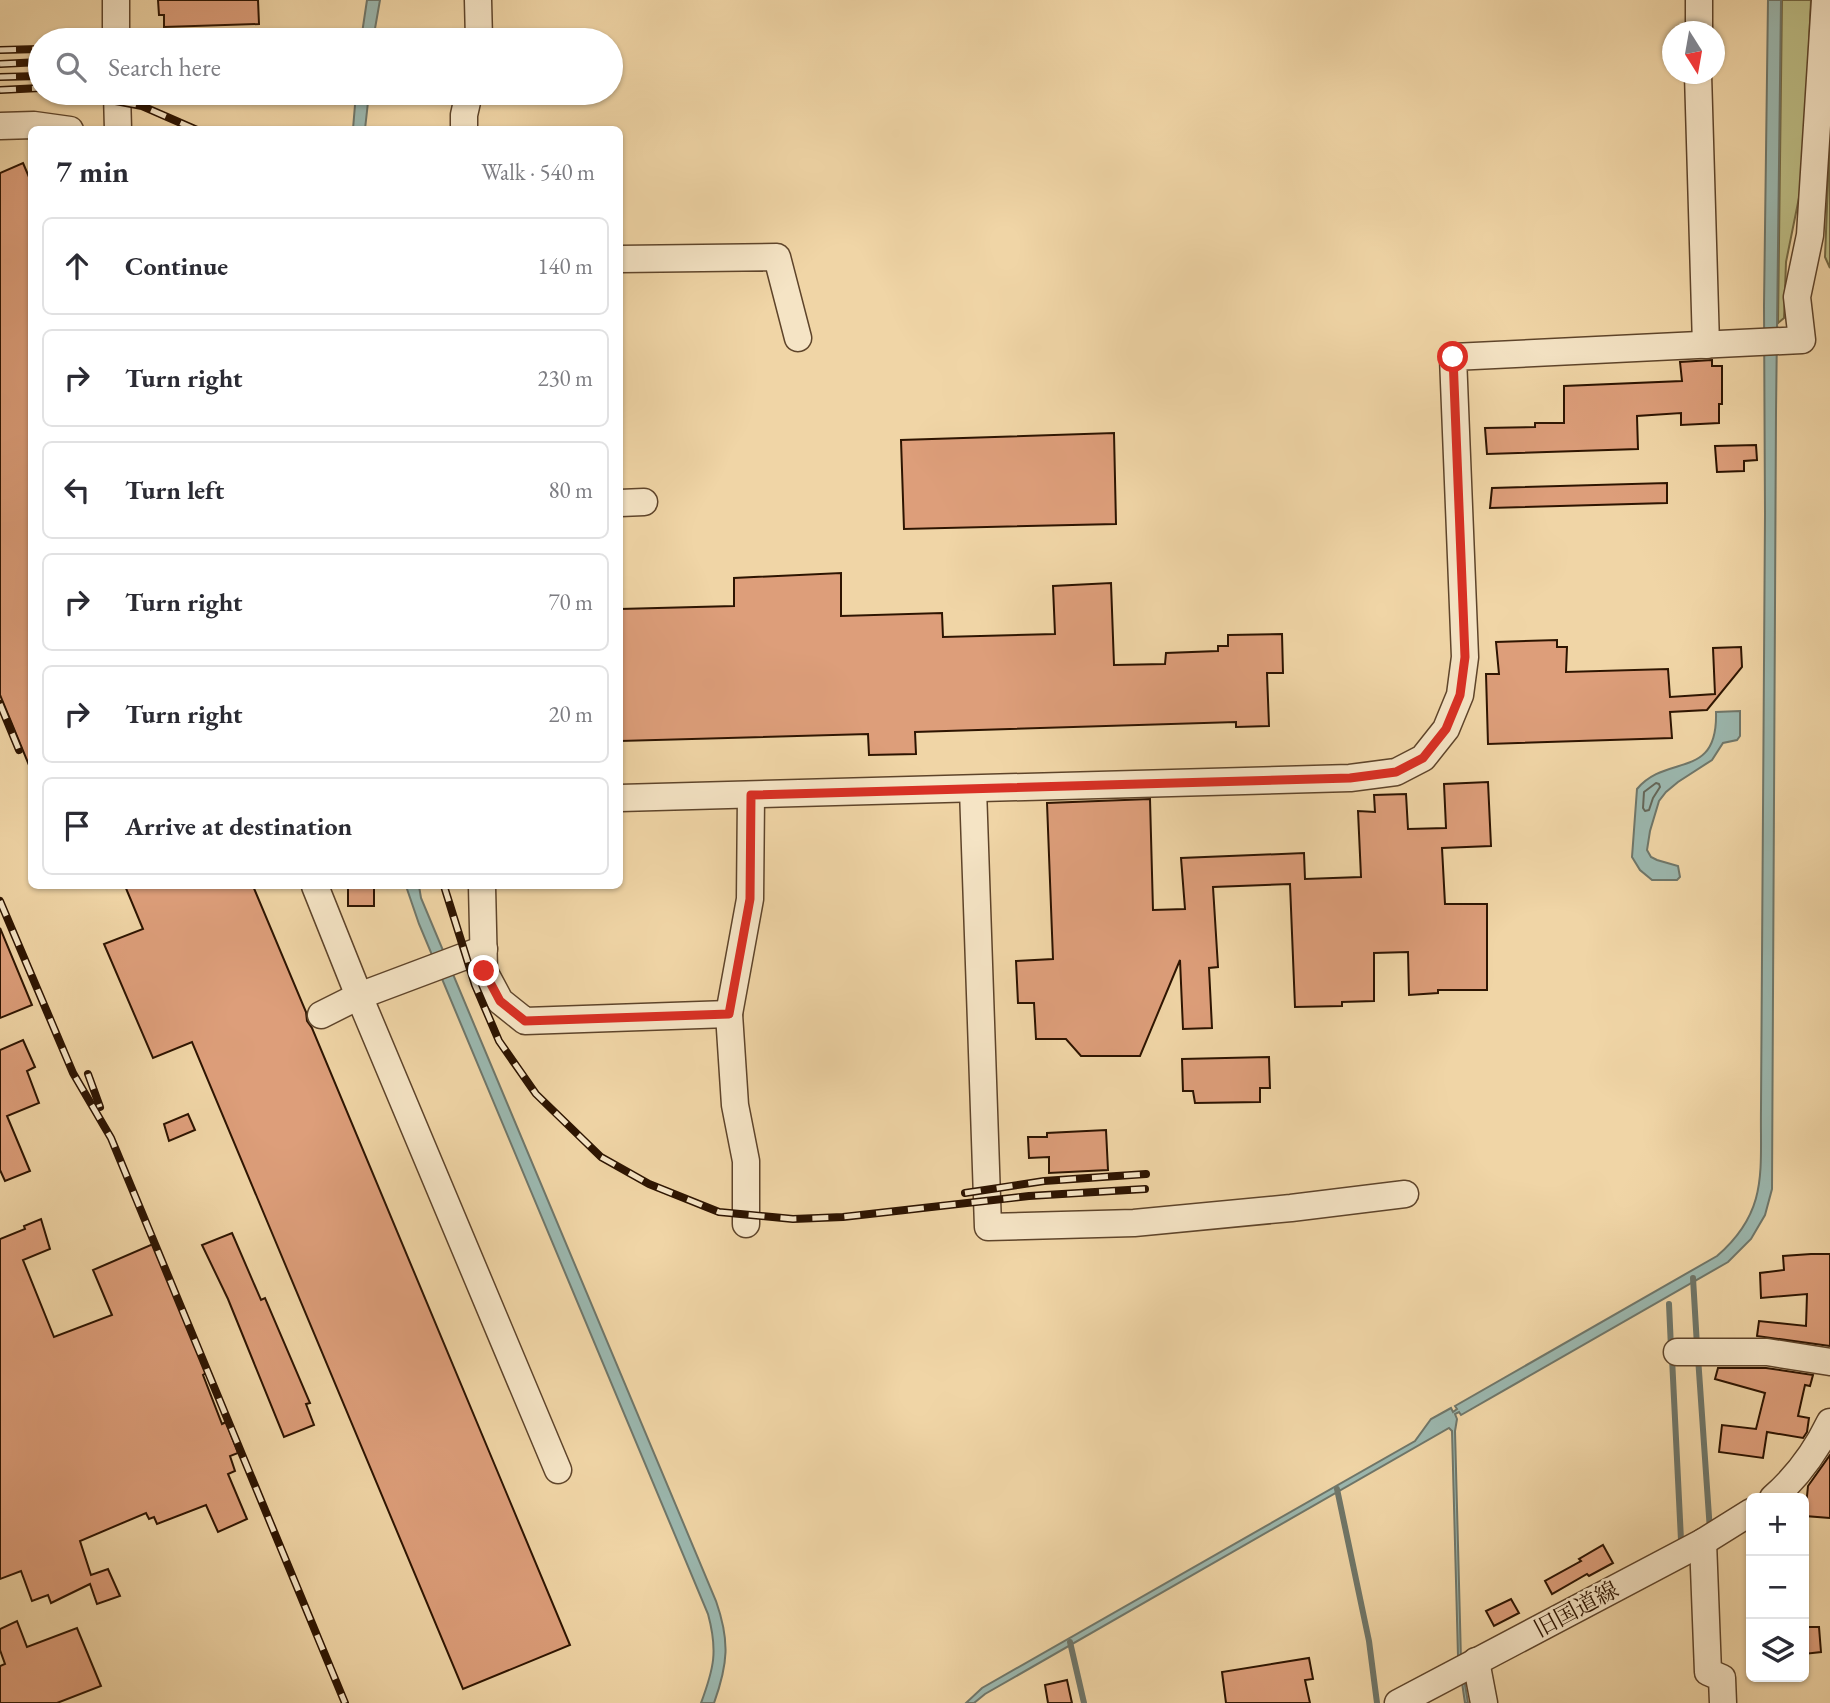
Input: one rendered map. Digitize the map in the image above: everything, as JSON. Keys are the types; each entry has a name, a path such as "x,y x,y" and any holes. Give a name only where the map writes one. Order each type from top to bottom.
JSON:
{"street":[{"path":"116,0 116,28"},
{"path":"478,0 479,28"},
{"path":"1699,0 1699,21"},
{"path":"623,798 1350,778 1396,772 1423,758 1446,729 1460,695 1465,657 1453,357 1802,340 1797,297 1810,235 1825,0"},
{"path":"1698,84 1706,345"},
{"path":"117,105 118,126"},
{"path":"464,126 466,105"},
{"path":"0,125 41,126"},
{"path":"623,259 777,257 798,338"},
{"path":"972,789 988,1227 1134,1223 1405,1194"},
{"path":"746,1224 746,1161 735,1105 729,1014 750,899 751,795"},
{"path":"316,889 558,1470"},
{"path":"482,889 484,971 500,1001 525,1021 729,1014"},
{"path":"321,1014 359,996 484,949"},
{"path":"1676,1352 1767,1352 1830,1362"},
{"path":"1778,1493 1818,1447 1830,1422"},
{"name":"旧国道線","path":"1398,1703 1703,1542 1746,1515"},
{"path":"1703,1542 1707,1672 1722,1678 1723,1703"},
{"path":"1476,1661 1484,1703"}],"green space":[{"path":"1782,0 1811,0 1803,178 1786,262 1784,318 1778,323"},
{"path":"1830,130 1830,268 1825,257"}],"water":[{"path":"367,0 380,0 375,28 363,28"},
{"path":"1768,0 1781,0 1772,1189 1765,1215 1751,1239 1728,1262 1461,1415 1459,1412 1455,1414 1461,1660 1468,1703 1465,1703 1458,1656 1452,1431 1449,1428 985,1694 974,1703 966,1703 982,1688 1415,1441 1431,1419 1451,1408 1453,1412 1457,1409 1455,1406 1717,1256 1746,1223 1758,1189 1761,1151 1764,306"},
{"path":"355,105 368,105 365,126 353,126"},
{"path":"1740,711 1740,736 1737,740 1723,743 1712,760 1678,782 1659,801 1647,850 1651,857 1678,866 1680,877 1677,880 1652,880 1640,870 1632,857 1637,789 1662,771 1700,757 1709,748 1714,734 1716,712"},
{"path":"407,889 420,889 716,1601 724,1628 726,1652 714,1703 701,1703 709,1680 714,1649 708,1614 419,924"}],"building":[{"path":"158,0 258,0 259,24 164,27 164,15 159,15"},
{"path":"23,163 28,175 28,763 0,695 0,173"},
{"path":"1712,360 1712,366 1722,366 1719,423 1681,425 1681,413 1637,416 1638,449 1487,454 1485,428 1535,427 1535,423 1564,423 1564,386 1682,381 1680,362"},
{"path":"1114,433 1116,524 904,529 901,440"},
{"path":"1756,445 1757,460 1744,461 1744,471 1717,472 1715,446"},
{"path":"1667,483 1667,503 1490,508 1492,488"},
{"path":"841,573 841,616 942,613 943,637 1055,634 1053,586 1111,583 1114,665 1165,664 1166,653 1218,651 1218,646 1228,646 1228,635 1282,634 1283,673 1267,673 1269,726 1236,727 1236,722 915,732 916,754 869,755 868,734 623,741 623,609 734,606 734,578"},
{"path":"1557,640 1557,647 1567,647 1566,672 1668,669 1670,697 1715,694 1713,648 1741,647 1742,667 1707,710 1670,712 1672,738 1488,744 1486,674 1499,674 1496,642"},
{"path":"1488,782 1491,846 1442,848 1445,904 1487,904 1487,990 1438,990 1438,993 1409,995 1408,952 1374,953 1374,1001 1342,1002 1342,1006 1295,1007 1290,884 1213,887 1218,967 1209,968 1212,1028 1183,1029 1180,960 1140,1056 1081,1056 1066,1039 1036,1039 1034,1003 1018,1003 1016,961 1053,959 1047,803 1150,799 1153,910 1185,909 1181,858 1304,853 1305,879 1361,877 1358,811 1375,812 1374,795 1406,794 1408,829 1446,828 1444,784"},
{"path":"126,889 254,889 306,1012 307,1021 570,1645 463,1689 192,1042 153,1058 104,944 143,929"},
{"path":"348,889 374,889 374,906 348,906"},
{"path":"0,928 32,1005 0,1018"},
{"path":"23,1040 35,1067 27,1071 39,1103 7,1116 30,1171 5,1181 0,1170 0,1050"},
{"path":"1269,1057 1270,1088 1260,1088 1260,1102 1195,1103 1193,1091 1183,1091 1182,1059"},
{"path":"188,1114 195,1130 169,1141 164,1124"},
{"path":"1106,1130 1108,1170 1049,1173 1049,1157 1029,1158 1028,1137 1047,1137 1047,1133"},
{"path":"41,1219 50,1249 23,1260 54,1337 112,1315 93,1270 153,1244 206,1373 203,1375 222,1424 226,1422 238,1453 230,1456 235,1471 228,1474 247,1519 218,1532 206,1505 157,1524 154,1517 149,1519 146,1513 80,1541 91,1575 108,1569 120,1596 97,1604 90,1584 51,1603 48,1595 32,1601 21,1571 0,1579 0,1239"},
{"path":"232,1233 261,1300 265,1298 310,1403 306,1404 314,1425 284,1437 228,1299 202,1245"},
{"path":"1830,1254 1830,1346 1757,1336 1759,1321 1806,1326 1807,1294 1761,1298 1760,1273 1784,1270 1783,1256"},
{"path":"1718,1368 1766,1368 1813,1375 1810,1386 1805,1385 1798,1416 1809,1418 1807,1432 1803,1438 1767,1432 1763,1458 1719,1452 1722,1425 1756,1429 1765,1393 1715,1379"},
{"path":"1830,1455 1830,1518 1809,1516 1808,1486"},
{"path":"1603,1545 1613,1563 1552,1594 1545,1581"},
{"path":"1511,1599 1519,1613 1494,1626 1486,1611"},
{"path":"17,1621 27,1647 77,1628 101,1686 57,1703 0,1703 0,1666 5,1664 0,1650 0,1629"},
{"path":"1809,1627 1819,1627 1821,1652 1809,1653"},
{"path":"1309,1658 1313,1679 1305,1680 1310,1703 1226,1703 1222,1672"},
{"path":"1067,1680 1072,1703 1048,1703 1045,1685"}],"waterway":[{"path":"1693,1278 1697,1346"},
{"path":"1669,1304 1671,1348"},
{"path":"1698,1357 1710,1531"},
{"path":"1672,1358 1681,1540"},
{"path":"1337,1489 1369,1641 1377,1703"},
{"path":"1070,1642 1084,1703"}],"railway":[{"path":"0,50 28,49"},
{"path":"0,64 28,63"},
{"path":"0,77 28,76"},
{"path":"0,90 28,89"},
{"path":"137,105 188,126"},
{"path":"0,704 19,750"},
{"path":"445,889 475,985 499,1041 536,1094 601,1157 649,1184 719,1212 793,1219 843,1217 1029,1196 1145,1189"},
{"path":"0,901 73,1073 111,1138 345,1703"},
{"path":"88,1074 100,1107"},
{"path":"965,1193 1044,1181 1146,1174"}],"route":[{"path":"484,971 500,1001 525,1021 729,1014 750,899 751,795 1350,778 1396,772 1423,758 1446,729 1460,695 1465,657 1453,357"}]}
